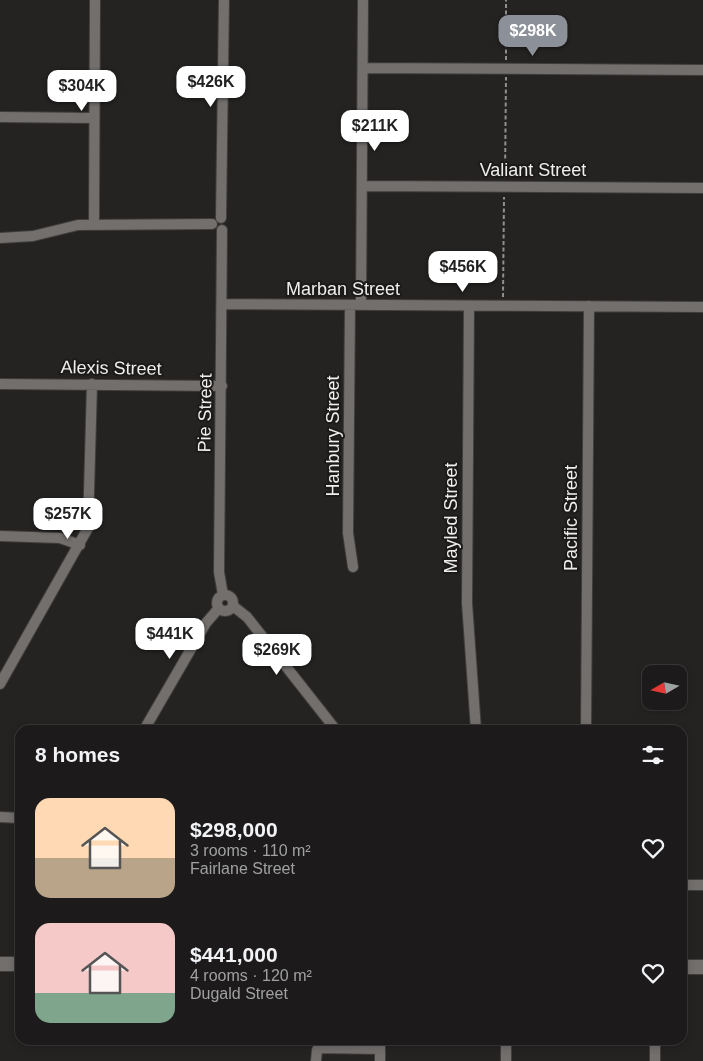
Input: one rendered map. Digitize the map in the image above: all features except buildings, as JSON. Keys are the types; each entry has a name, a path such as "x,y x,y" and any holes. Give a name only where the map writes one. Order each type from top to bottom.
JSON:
{"main road":[{"path":"0,964 15,964"},
{"path":"687,967 703,967"},
{"path":"687,974 703,974"}],"street":[{"path":"94,224 95,0"},
{"path":"212,224 215,230 222,230 225,225 221,218 224,0"},
{"path":"361,305 364,0"},
{"path":"363,68 703,70"},
{"path":"0,117 94,118"},
{"name":"Valiant Street","path":"362,186 703,188"},
{"path":"212,224 215,219 221,218"},
{"path":"0,238 34,236 78,224 212,224"},
{"name":"Pie Street","path":"222,230 219,572 223,595"},
{"name":"Marban Street","path":"222,304 703,307"},
{"name":"Hanbury Street","path":"350,305 348,533 353,567"},
{"name":"Mayled Street","path":"469,306 467,603 476,725"},
{"name":"Pacific Street","path":"586,725 588,306"},
{"name":"Alexis Street","path":"0,384 222,386"},
{"path":"0,684 88,528 90,513 92,384"},
{"path":"0,536 60,538 80,545"},
{"path":"219,608 217,600 223,595 230,596 233,606 247,617 332,725"},
{"path":"219,608 227,611 233,606"},
{"path":"147,725 206,624 219,608"},
{"path":"0,817 15,818"},
{"path":"687,885 703,885"},
{"path":"316,1061 317,1050 320,1048 365,1045"},
{"path":"380,1045 380,1061"},
{"path":"506,1045 506,1061"},
{"path":"655,1045 655,1061"}],"path":[{"path":"506,0 506,64"},
{"path":"505,181 506,75"},
{"path":"502,306 504,192"}]}
